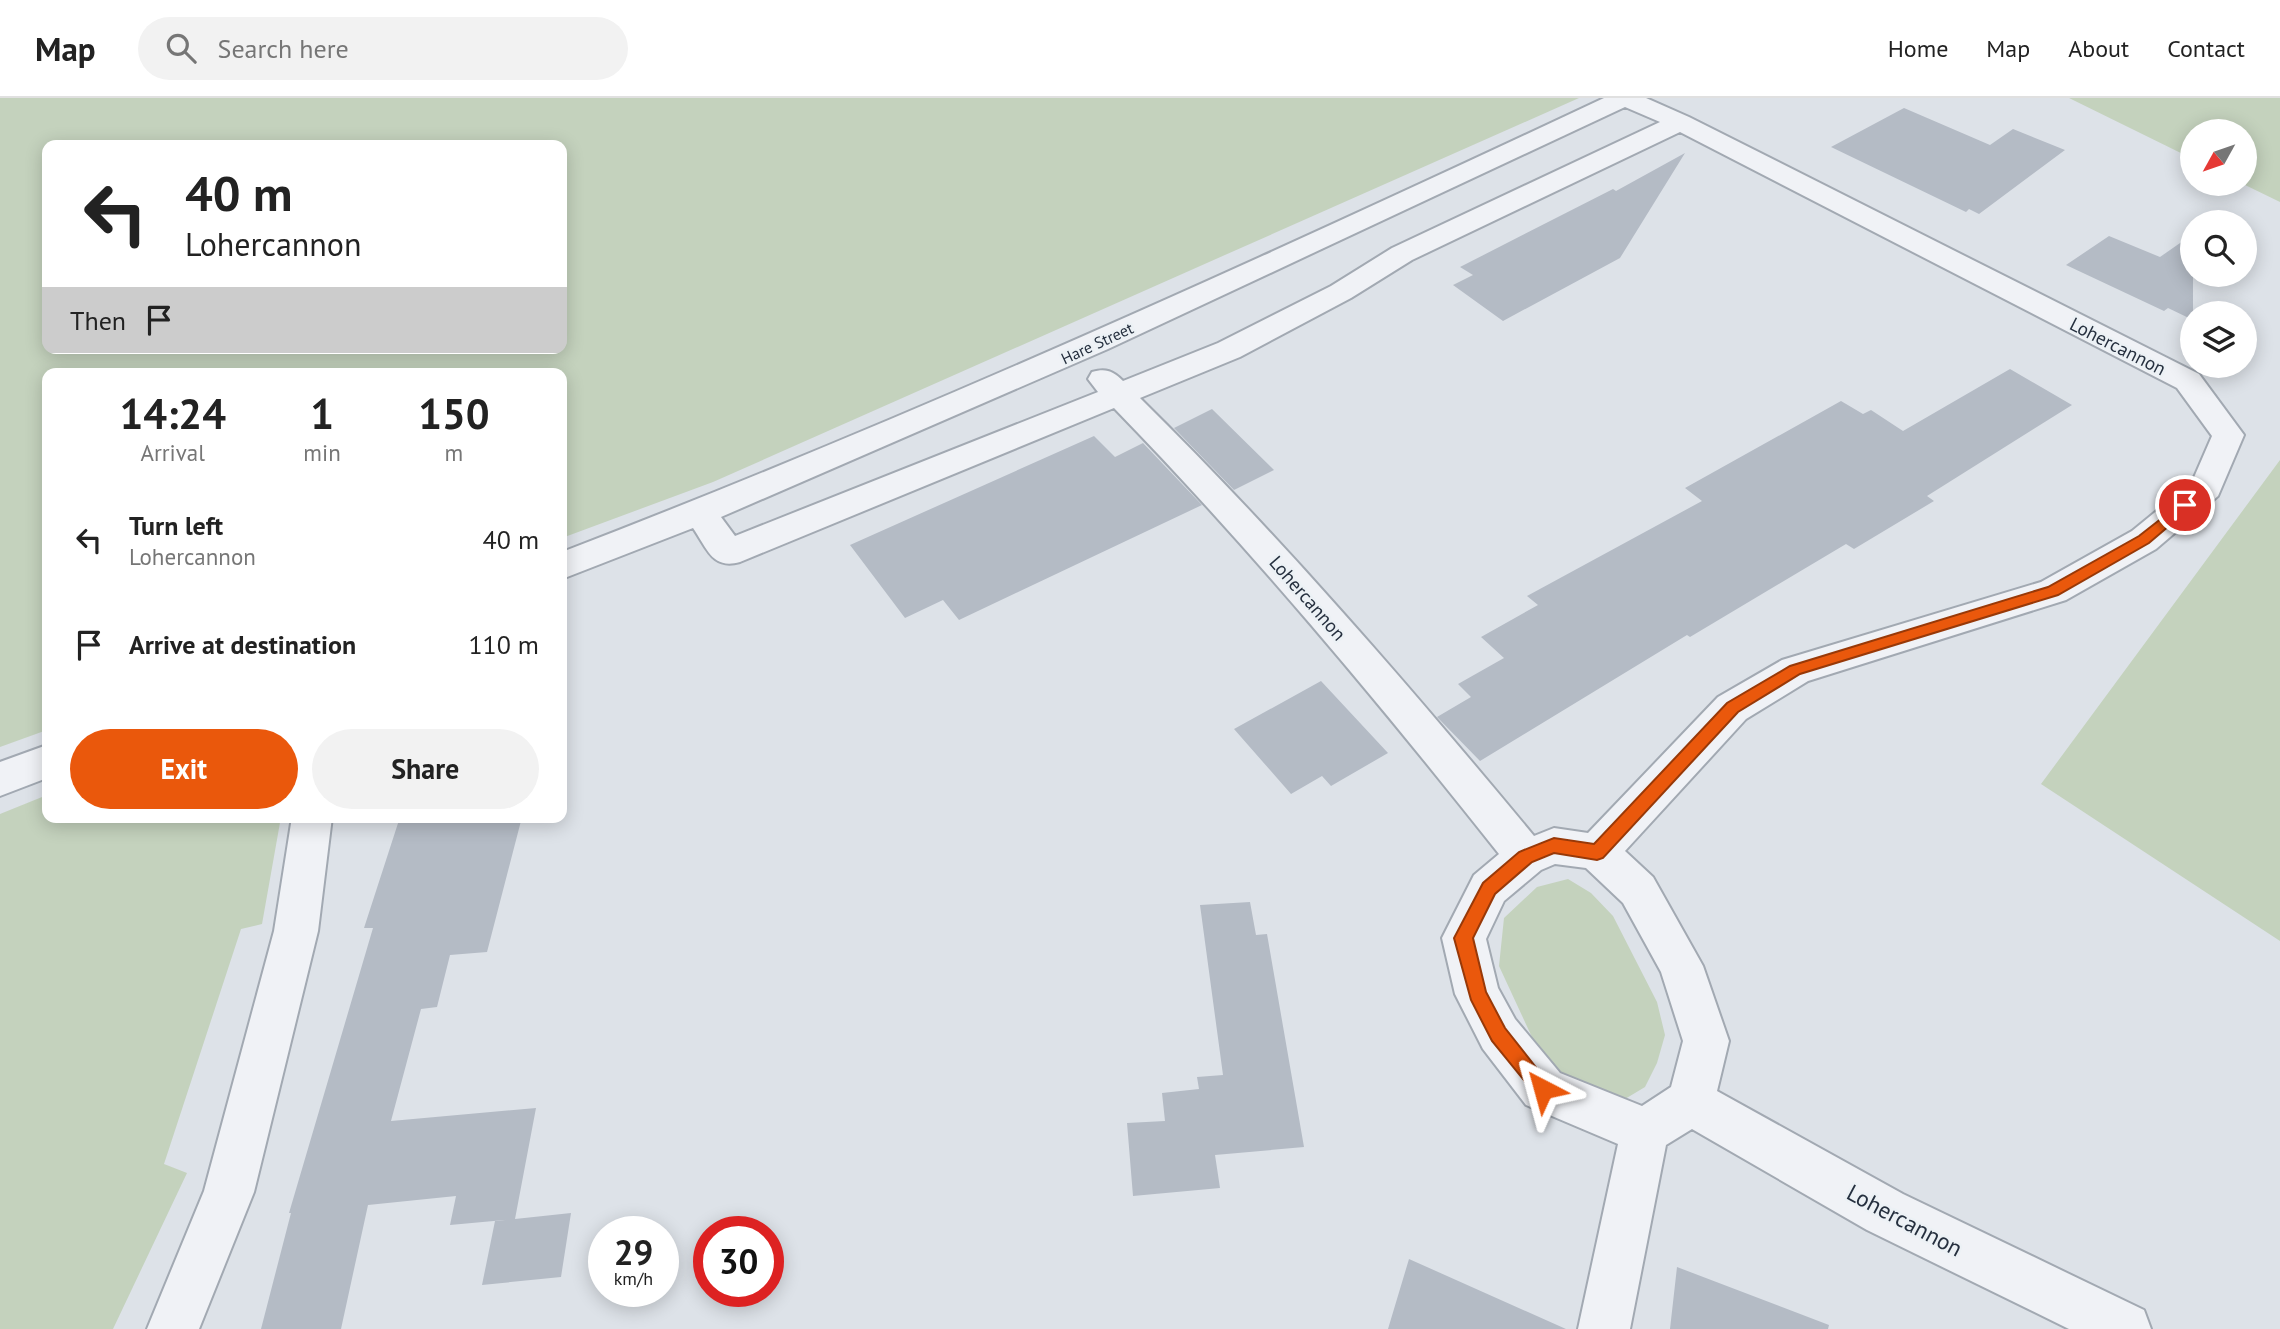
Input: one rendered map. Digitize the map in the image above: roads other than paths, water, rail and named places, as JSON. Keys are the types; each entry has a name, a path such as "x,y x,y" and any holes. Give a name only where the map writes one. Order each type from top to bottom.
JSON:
{"street":[{"name":"Lohercannon","path":"1597,852 1732,708 1795,670 2053,591 2144,540 2206,488 2228,435 2188,381 1680,122 1625,98"},
{"name":"Hare Street","path":"567,564 700,513 1076,353 1625,98"},
{"path":"700,513 728,553 1229,350 1340,292 1402,254 1680,122"},
{"path":"1471,170 1521,197"},
{"name":"Lohercannon","path":"1076,353 1278,563 1450,762 1525,857"},
{"path":"0,779 42,763"},
{"path":"173,1329 229,1192 296,931 311,823"},
{"path":"1604,1329 1645,1131 1691,1102 1706,1041 1681,966 1638,890 1597,852 1554,846 1525,857 1489,888 1464,938 1477,994 1499,1034 1543,1089 1645,1131"},
{"name":"Lohercannon","path":"1691,1102 1885,1212 2125,1329"}]}
